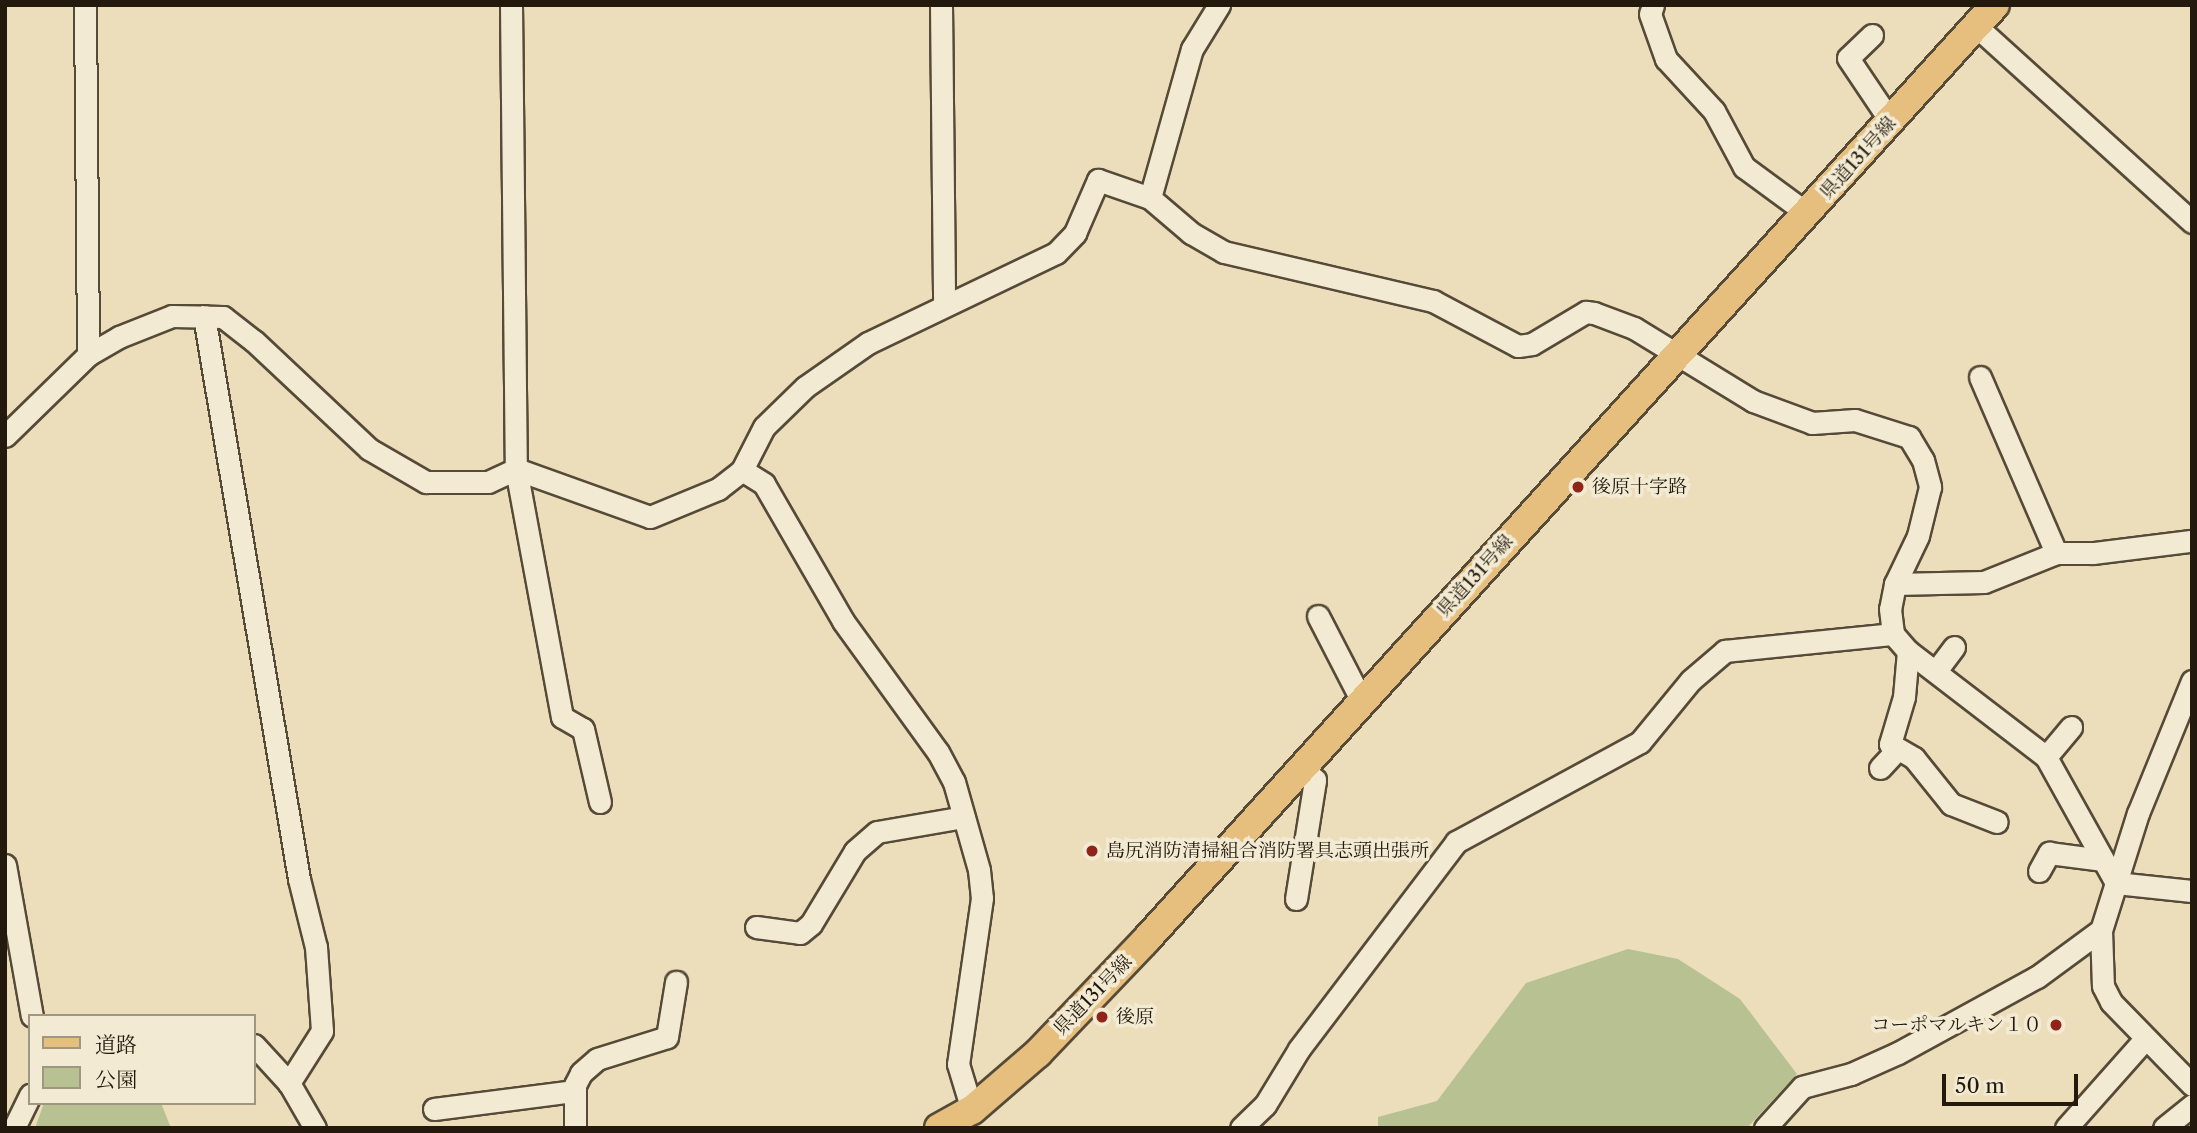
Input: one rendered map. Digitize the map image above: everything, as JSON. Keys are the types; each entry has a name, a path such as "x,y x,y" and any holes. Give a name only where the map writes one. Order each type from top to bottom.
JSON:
{"main road":[{"name":"県道131号線","path":"960,1121 1038,1053 1304,769 1985,16"}],"street":[{"path":"85,5 88,355"},
{"path":"510,5 516,469 562,717 583,729 600,802"},
{"path":"941,5 944,304"},
{"path":"1150,198 1192,49 1219,5"},
{"path":"1653,5 1650,13 1665,59 1714,111 1744,167 1808,214"},
{"path":"1985,16 2192,222"},
{"path":"1872,35 1848,58 1891,122"},
{"path":"5,436 88,355 119,337 172,316 223,317 369,449 426,482 488,481 516,469 650,517 718,489 742,470 764,427 805,387 868,343 944,304 1056,253 1075,233 1098,180 1150,198 1191,233 1224,252 1433,301 1518,346 1532,344 1586,312 1594,313 1634,328 1753,401 1812,423 1854,420 1909,437 1923,460 1930,487 1918,536 1895,584 1890,609 1893,634 1908,651 2046,757 2116,883"},
{"path":"204,316 299,879 316,947 322,1031 289,1083"},
{"path":"1980,377 2056,553"},
{"path":"742,470 764,484 843,621 938,752 954,782 979,870 983,913 958,1064 960,1121"},
{"path":"1895,584 1984,582 2056,553 2093,553 2191,541"},
{"path":"1318,616 1363,703"},
{"path":"1241,1128 1265,1105 1299,1049 1456,842 1640,742 1691,680 1724,651 1893,634"},
{"path":"1936,671 1954,647"},
{"path":"1908,651 1904,697 1890,744 1896,751 1914,758 1951,804 1997,822"},
{"path":"2192,681 2138,813 2101,930 2103,986 2111,1002 2192,1085"},
{"path":"2046,757 2071,727"},
{"path":"1880,768 1896,751"},
{"path":"1296,899 1315,780 1304,769"},
{"path":"756,927 800,933 811,924 855,851 877,832 964,817"},
{"path":"2039,871 2049,853 2102,860"},
{"path":"5,865 32,1014"},
{"path":"2116,883 2192,891"},
{"path":"1765,1128 1802,1087 1851,1074 1898,1053 2037,977 2101,930"},
{"path":"575,1128 575,1091 581,1073 597,1059 667,1037 676,982"},
{"path":"2066,1128 2146,1038"},
{"path":"256,1047 289,1083 315,1128"},
{"path":"434,1110 575,1091"},
{"path":"14,1128 28,1100"},
{"path":"2164,1128 2192,1105"}],"green space":[{"path":"1628,949 1678,959 1740,999 1797,1074 1747,1128 1378,1128 1378,1117 1437,1101 1526,983"},
{"path":"43,1105 162,1105 171,1128 35,1128"}],"place":[{"name":"後原十字路","path":"1578,487"},
{"name":"島尻消防清掃組合消防署具志頭出張所","path":"1092,851"},
{"name":"後原","path":"1102,1017"},
{"name":"コーポマルキン１０","path":"2056,1025"}]}
